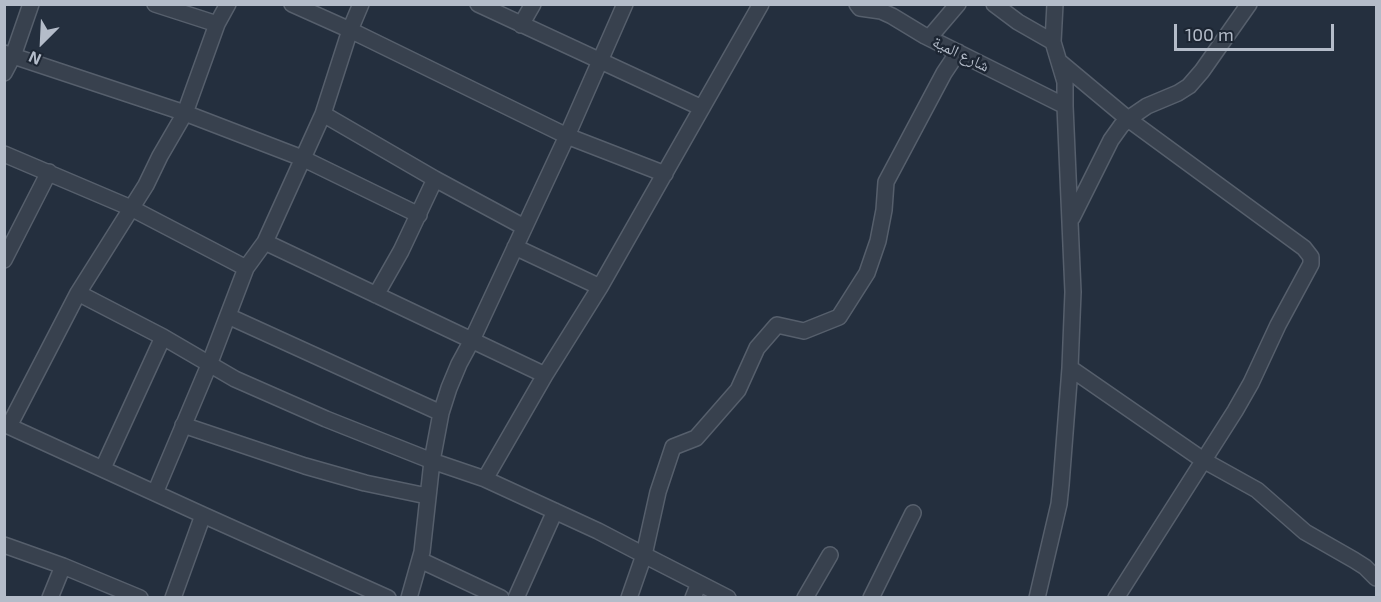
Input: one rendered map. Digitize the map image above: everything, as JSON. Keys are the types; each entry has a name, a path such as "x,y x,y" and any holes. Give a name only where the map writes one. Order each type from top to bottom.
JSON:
{"street":[{"path":"4,73 9,54 31,4"},
{"path":"154,4 217,24"},
{"path":"228,4 217,24 185,113 146,185 78,293 7,425 388,597"},
{"path":"292,4 567,136 665,174"},
{"path":"155,493 209,365 246,268 265,242 323,114 350,30 362,4"},
{"path":"478,4 702,108"},
{"path":"521,25 533,4"},
{"path":"409,597 420,560 432,461 441,413 453,377 567,136 625,4"},
{"path":"485,479 600,286 761,4"},
{"name":"شارع المية","path":"857,4 860,8 880,11 892,16 929,38 1065,106"},
{"path":"929,38 958,4"},
{"path":"994,4 1018,22 1053,42"},
{"path":"1037,597 1060,495 1070,368 1073,292 1065,82 1053,42 1055,4"},
{"path":"1070,221 1111,140 1128,119 1147,106 1189,86 1249,4"},
{"path":"629,597 644,555 658,492 673,447 696,438 738,390 757,348 777,325 804,331 838,317 867,273 880,230 886,182 958,52"},
{"path":"9,54 185,113 302,158 419,215"},
{"path":"1061,63 1128,119 1304,248 1311,257 1311,264 1235,411 1116,597"},
{"path":"323,114 435,179 524,226"},
{"path":"4,154 131,208 246,268"},
{"path":"4,260 49,172"},
{"path":"376,295 401,251 435,179"},
{"path":"265,242 545,375"},
{"path":"515,247 600,286"},
{"path":"78,293 268,395 432,461 485,479 598,531 728,597"},
{"path":"228,316 441,413"},
{"path":"103,468 163,337"},
{"path":"1070,368 1203,460 1257,490 1305,532 1365,567 1377,578"},
{"path":"183,425 305,466 365,483 427,496"},
{"path":"516,597 555,512"},
{"path":"871,597 913,513"},
{"path":"173,597 203,515"},
{"path":"4,545 140,597"},
{"path":"805,597 830,555"},
{"path":"420,560 501,597"},
{"path":"50,597 63,566"},
{"path":"693,597 699,583"}]}
